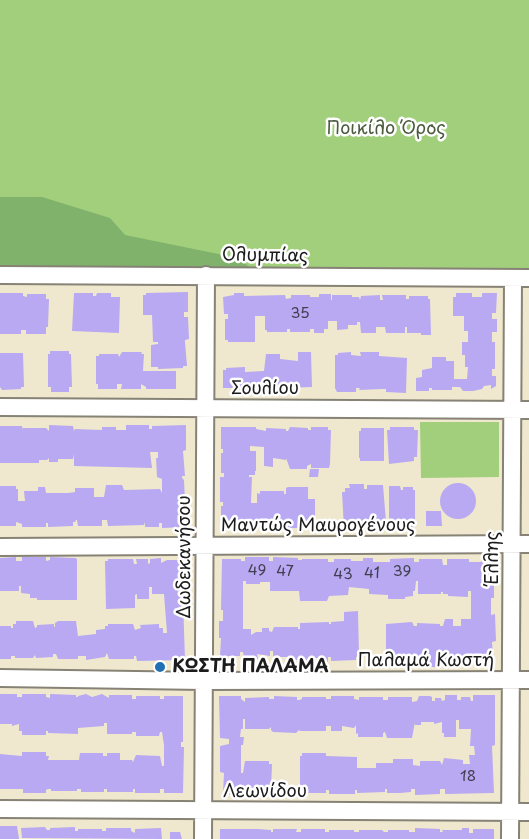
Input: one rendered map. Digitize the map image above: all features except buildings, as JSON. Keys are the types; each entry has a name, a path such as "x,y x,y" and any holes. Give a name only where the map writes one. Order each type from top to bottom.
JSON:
{"street":[{"name":"Ολυμπίας","path":"0,275 521,278"},
{"name":"Δωδεκανήσου","path":"204,839 206,275"},
{"name":"Έλλης","path":"510,839 512,680 521,544 521,278"},
{"name":"Σουλίου","path":"0,407 521,410"},
{"name":"Μαντώς Μαυρογένους","path":"0,547 521,544"},
{"name":"Παλαμά Κωστή","path":"0,678 204,681 529,680"},
{"name":"Λεωνίδου","path":"0,809 529,812"}],"green space":[{"name":"Ποικίλο Όρος","path":"0,0 529,0 529,270 251,268 237,258 0,235"},
{"path":"0,197 42,197 110,218 125,235 238,258 251,268 0,267"},
{"path":"420,422 499,422 499,477 421,478"}],"place":[{"name":"ΚΩΣΤΗ ΠΑΛΑΜΑ","path":"160,667"}]}
